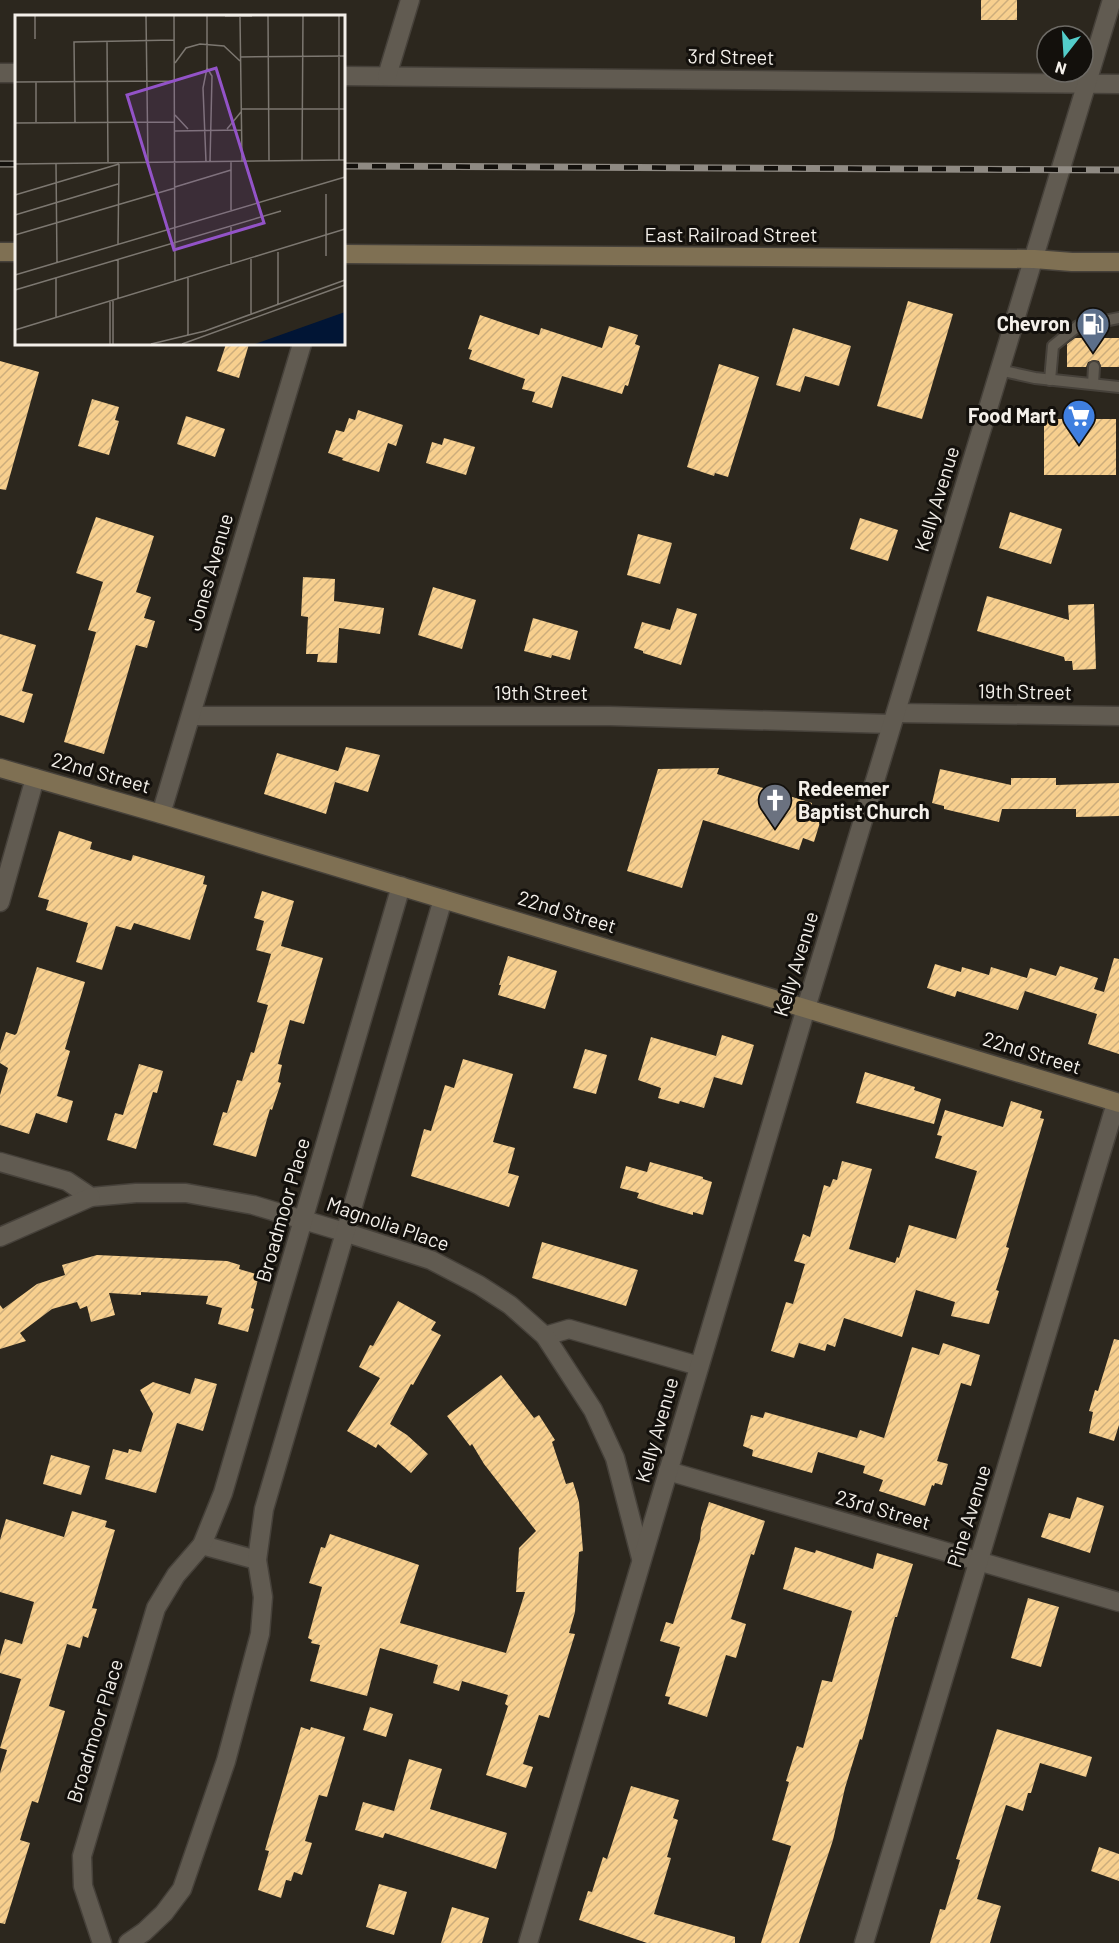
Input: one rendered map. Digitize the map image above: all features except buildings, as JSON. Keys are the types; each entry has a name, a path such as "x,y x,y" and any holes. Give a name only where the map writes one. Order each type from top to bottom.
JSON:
{"street":[{"path":"387,76 410,0"},
{"name":"Kelly Avenue","path":"1095,56 1112,0"},
{"name":"3rd Street","path":"345,76 1035,82"},
{"name":"3rd Street","path":"1095,83 1119,84"},
{"name":"Kelly Avenue","path":"529,1943 806,1008 1087,84"},
{"name":"East Railroad Street","path":"345,254 1034,259 1119,262"},
{"name":"Jones Avenue","path":"161,814 302,345"},
{"name":"19th Street","path":"191,716 893,719 1119,716"},
{"name":"22nd Street","path":"0,768 443,898 1118,1103"},
{"path":"0,902 35,778"},
{"name":"Broadmoor Place","path":"102,1943 82,1886 82,1856 156,1608 176,1575 202,1545 223,1493 401,886"},
{"path":"128,1943 164,1913 182,1889 219,1782 260,1634 263,1597 257,1560 264,1509 443,898"},
{"name":"Pine Avenue","path":"864,1943 1118,1103"},
{"path":"0,1162 67,1181 91,1197"},
{"name":"Magnolia Place","path":"0,1237 91,1197 136,1193 186,1193 254,1205 431,1260 479,1285 510,1305 545,1336 592,1410 615,1458 642,1560"},
{"path":"545,1336 569,1329 699,1366"},
{"name":"23rd Street","path":"668,1471 1119,1602"},
{"path":"202,1545 257,1560"}],"lane":[{"path":"1050,380 1053,346 1078,326 1119,318"},
{"path":"1095,322 1095,338"},
{"path":"1093,384 1094,367"},
{"path":"999,370 1050,380 1119,387"}],"railway":[{"path":"0,164 15,164"},
{"path":"345,166 1119,170"}],"place":[{"name":"Chevron","path":"1093,353"},
{"name":"Food Mart","path":"1079,445"},
{"name":"Redeemer Baptist Church","path":"775,829"}]}
